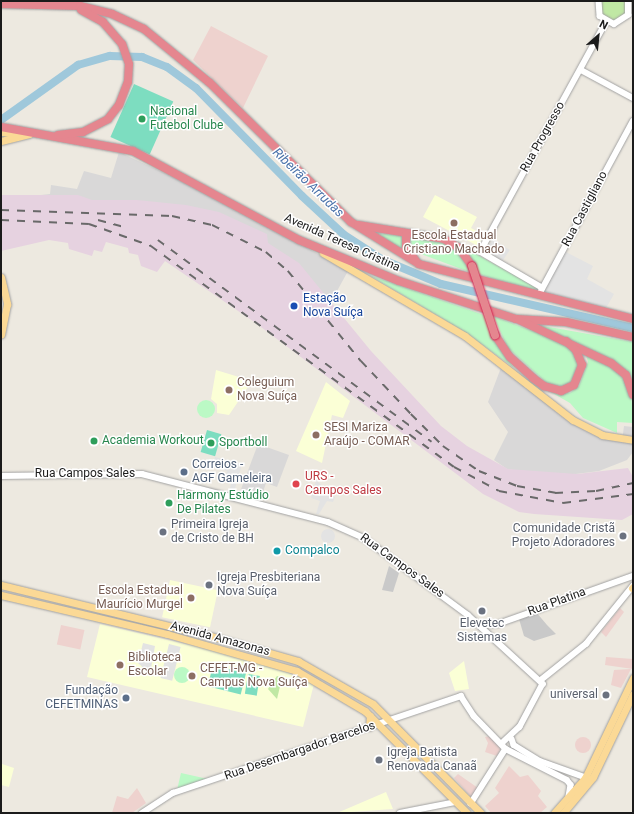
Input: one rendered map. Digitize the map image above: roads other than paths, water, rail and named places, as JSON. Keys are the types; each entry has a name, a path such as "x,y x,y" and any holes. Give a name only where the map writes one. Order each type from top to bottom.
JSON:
{"highway":[{"path":"2,129 29,134 83,132 104,122 126,90 129,64 125,51 103,22 71,5 5,3"},
{"name":"Avenida Teresa Cristina","path":"71,5 107,12 134,23 185,62 350,222 419,264 538,297 633,319"},
{"name":"Avenida Teresa Cristina","path":"29,134 133,151 299,240 399,281 516,319 566,322 633,337"},
{"path":"350,222 452,243 472,266 495,335 510,357 544,386 561,390 574,385 582,366 576,350 566,341"},
{"path":"406,234 406,248 419,264"},
{"path":"516,319 611,363 626,376 633,394"}],"main road":[{"path":"1,141 29,134"},
{"path":"299,240 465,336 573,420 602,435 624,440 633,440"},
{"path":"1,277 7,304 1,334"},
{"name":"Avenida Amazonas","path":"1,585 268,651 322,673 373,704 481,813"},
{"name":"Avenida Amazonas","path":"1,595 267,659 320,682 370,716 379,724 467,813"},
{"path":"554,813 569,798 585,778 633,678"},
{"path":"562,813 593,777 633,694"},
{"path":"369,727 370,716"}],"street":[{"path":"599,1 598,12 606,22 618,24 630,17 628,1"},
{"name":"Rua Progresso","path":"542,288 480,252 582,70 606,22"},
{"path":"582,70 633,98"},
{"name":"Rua Castigliano","path":"538,297 633,121"},
{"name":"Rua Campos Sales","path":"1,476 129,474 244,499 345,528 364,538 480,625 541,680"},
{"name":"Rua Platina","path":"480,625 498,624 633,576"},
{"path":"569,798 569,782 506,749 504,742 512,739 541,693 541,680 586,644 633,587 623,579"},
{"path":"494,637 498,624"},
{"name":"Rua Desembargador Barcelos","path":"142,813 173,793 461,696 474,716 504,742"},
{"path":"512,739 514,745 540,761 585,778 593,777"},
{"path":"471,804 506,749"},
{"path":"540,761 556,776"},
{"path":"400,813 456,802"}],"waterway":[{"name":"Ribeirão Arrudas","path":"1,120 78,65 110,56 142,57 167,67 196,88 302,196 343,234 381,259 441,284 633,328"}],"railway":[{"path":"1,210 172,216 212,225 266,252 288,271 361,361 411,414 443,446 479,471 517,486 555,493 596,491 633,483"},
{"path":"1,220 89,224 151,246 454,467 499,491 563,503 633,494"},
{"path":"98,220 125,227"},
{"path":"158,240 432,442"}],"place":[{"name":"Nacional Futebol Clube","path":"142,119"},
{"name":"Escola Estadual Cristiano Machado","path":"454,223"},
{"name":"Estação Nova Suíça","path":"294,306"},
{"name":"Coleguium Nova Suíça","path":"229,390"},
{"name":"SESI Mariza Araújo - COMAR","path":"316,435"},
{"name":"Academia Workout","path":"94,441"},
{"name":"Sportboll","path":"211,443"},
{"name":"Correios - AGF Gameleira","path":"184,472"},
{"name":"URS - Campos Sales","path":"296,484"},
{"name":"Harmony Estúdio De Pilates","path":"169,503"},
{"name":"Primeira Igreja de Cristo de BH","path":"163,532"},
{"name":"Comunidade Cristã Projeto Adoradores","path":"623,536"},
{"name":"Compalco","path":"277,551"},
{"name":"Igreja Presbiteriana Nova Suíça","path":"209,585"},
{"name":"Escola Estadual Maurício Murgel","path":"191,598"},
{"name":"Elevetec Sistemas","path":"482,611"},
{"name":"Biblioteca Escolar","path":"120,665"},
{"name":"CEFET-MG - Campus Nova Suíça","path":"192,676"},
{"name":"universal","path":"606,695"},
{"name":"Fundação CEFETMINAS","path":"126,698"},
{"name":"Igreja Batista Renovada Canaã","path":"379,760"}]}
